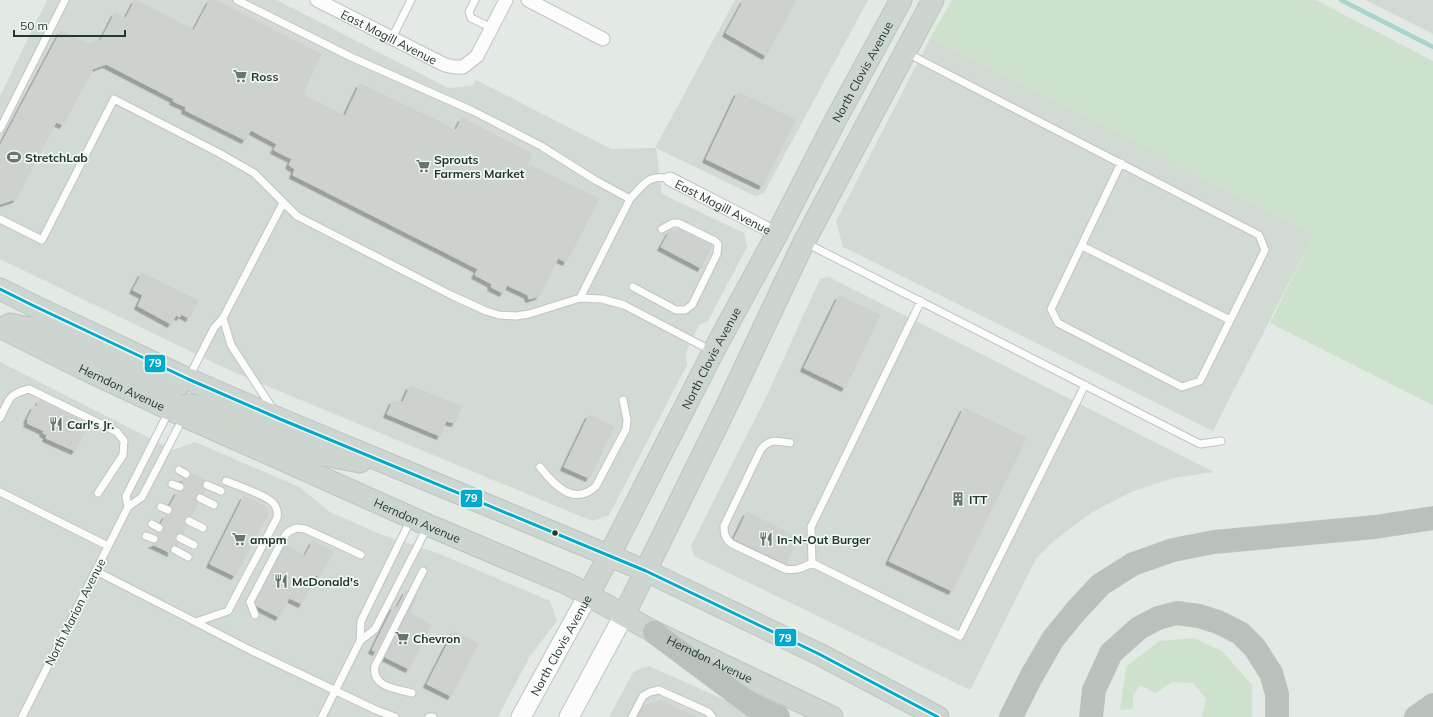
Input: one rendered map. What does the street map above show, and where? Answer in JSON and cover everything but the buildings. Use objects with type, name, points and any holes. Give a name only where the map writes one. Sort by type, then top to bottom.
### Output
[{"type":"highway","points":[[1011,717],[1031,677],[1053,639],[1100,585],[1133,564],[1173,550],[1214,542],[1375,527],[1433,518]]},
{"type":"highway","points":[[1091,717],[1094,690],[1111,653],[1139,628],[1158,618],[1177,613],[1200,616],[1212,620],[1240,633],[1255,648],[1271,673],[1277,694],[1277,717]]},
{"type":"highway","points":[[654,632],[752,705],[778,717]]},
{"type":"highway","points":[[1416,717],[1433,705]]},
{"type":"main road","name":"North Clovis Avenue","points":[[521,717],[609,556],[713,352],[777,234],[836,119],[901,0]]},
{"type":"main road","points":[[569,717],[646,571],[804,242],[933,0]]},
{"type":"main road","points":[[728,403],[747,332],[783,253],[785,244],[777,234]]},
{"type":"main road","points":[[0,289],[188,379],[280,419],[646,571],[819,654],[938,717]]},
{"type":"main road","points":[[0,321],[45,331],[147,381],[166,388],[175,387],[188,379]]},
{"type":"main road","name":"Herndon Avenue","points":[[0,327],[177,413],[420,521],[565,582],[654,632],[832,717]]},
{"type":"main road","points":[[177,413],[188,404],[206,407],[313,453],[404,470]]},
{"type":"street","name":"East Magill Avenue","points":[[317,0],[446,65],[454,67],[463,67],[477,56],[492,28]]},
{"type":"street","points":[[492,28],[506,0]]},
{"type":"street","points":[[528,0],[604,39]]},
{"type":"street","name":"East Magill Avenue","points":[[670,179],[777,234]]},
{"type":"lane","points":[[0,129],[66,0]]},
{"type":"lane","points":[[237,0],[351,57],[473,111],[541,146],[594,180],[630,199]]},
{"type":"lane","points":[[392,38],[411,0]]},
{"type":"lane","points":[[475,0],[469,12],[471,18],[492,28]]},
{"type":"lane","points":[[905,52],[1121,163],[1259,234],[1265,250],[1200,381],[1182,388],[1058,323],[1051,309],[1121,163]]},
{"type":"lane","points":[[0,219],[42,240],[114,99],[219,153],[254,173],[297,216],[451,295],[486,311],[516,316],[529,314],[580,298],[602,299],[624,305],[713,352]]},
{"type":"lane","points":[[580,298],[630,199],[644,183],[650,179],[657,177],[670,179]]},
{"type":"lane","points":[[188,379],[214,328],[223,318],[283,203]]},
{"type":"lane","points":[[633,287],[676,310],[685,310],[692,305],[717,254],[718,244],[715,241],[678,223],[673,223],[662,229]]},
{"type":"lane","points":[[804,242],[1200,444],[1221,441]]},
{"type":"lane","points":[[1082,246],[1230,320]]},
{"type":"lane","points":[[812,563],[811,527],[921,301]]},
{"type":"lane","points":[[223,318],[231,346],[280,419]]},
{"type":"lane","points":[[812,563],[960,636],[1085,385]]},
{"type":"lane","points":[[0,418],[11,397],[18,392],[29,389],[117,432],[124,441],[123,455],[98,493]]},
{"type":"lane","points":[[540,467],[550,480],[558,487],[575,494],[590,492],[596,486],[626,429],[627,420],[623,400]]},
{"type":"lane","name":"North Marion Avenue","points":[[128,507],[126,496],[177,413]]},
{"type":"lane","name":"North Marion Avenue","points":[[22,717],[128,507],[142,497],[177,413]]},
{"type":"lane","points":[[790,443],[774,441],[768,442],[761,449],[724,526],[724,532],[728,541],[732,544],[785,569],[792,571],[812,563]]},
{"type":"lane","points":[[179,470],[186,474]]},
{"type":"lane","points":[[196,622],[228,611],[277,518],[278,512],[276,507],[269,499],[226,481]]},
{"type":"lane","points":[[172,484],[180,488]]},
{"type":"lane","points":[[207,485],[221,491]]},
{"type":"lane","points":[[0,492],[108,546]]},
{"type":"lane","points":[[200,498],[214,505]]},
{"type":"lane","points":[[161,507],[168,510]]},
{"type":"lane","points":[[189,521],[203,528]]},
{"type":"lane","points":[[322,717],[360,641],[361,621],[420,521]]},
{"type":"lane","points":[[360,641],[375,629],[420,521]]},
{"type":"lane","points":[[152,524],[159,528]]},
{"type":"lane","points":[[256,614],[250,602],[279,545],[288,532],[301,528],[305,529],[361,555]]},
{"type":"lane","points":[[146,536],[154,539]]},
{"type":"lane","points":[[180,538],[194,545]]},
{"type":"lane","points":[[175,550],[188,557]]},
{"type":"lane","points":[[96,571],[252,651],[395,717]]},
{"type":"lane","points":[[412,693],[382,684],[375,677],[374,672],[375,666],[423,571]]},
{"type":"lane","points":[[632,717],[643,696],[650,692],[659,690],[708,712],[712,717]]},
{"type":"shaded area","points":[[47,0],[277,0],[448,88],[472,86],[476,80],[611,149],[655,148],[735,0],[868,0],[764,193],[755,196],[656,148],[662,194],[744,233],[747,247],[708,321],[699,325],[686,352],[687,365],[609,515],[592,521],[229,370],[0,259],[0,96]]},
{"type":"shaded area","points":[[1365,0],[1433,0],[1433,34]]},
{"type":"shaded area","points":[[931,37],[1314,234],[1213,431],[843,247],[836,221]]},
{"type":"shaded area","points":[[829,277],[1214,472],[1173,478],[1131,492],[1091,513],[1056,539],[1036,559],[970,690],[694,556],[691,546],[768,393],[820,279]]},
{"type":"shaded area","points":[[0,362],[173,450],[195,442],[299,487],[330,512],[380,534],[440,554],[550,601],[557,621],[530,656],[498,717],[0,717]]},
{"type":"shaded area","points":[[649,666],[761,717],[609,717],[634,671]]},
{"type":"green space","points":[[952,0],[1316,0],[1433,61],[1433,405],[1270,323],[1314,234],[931,37]]},
{"type":"green space","points":[[1194,638],[1222,651],[1252,685],[1252,717],[1202,717],[1206,699],[1193,683],[1173,682],[1155,693],[1140,685],[1133,696],[1133,709],[1120,710],[1126,667],[1159,641]]},
{"type":"waterway","points":[[1341,0],[1433,47]]},
{"type":"transit line","name":"79","points":[[0,289],[188,379],[280,419],[646,571],[819,654],[938,717]]},
{"type":"place","name":"Ross","points":[[240,76]]},
{"type":"place","name":"StretchLab","points":[[14,157]]},
{"type":"place","name":"Sprouts Farmers Market","points":[[423,166]]},
{"type":"place","name":"Carl's Jr.","points":[[56,424]]},
{"type":"place","name":"ITT","points":[[958,499]]},
{"type":"place","name":"ampm","points":[[239,539]]},
{"type":"place","name":"In-N-Out Burger","points":[[766,539]]},
{"type":"place","name":"McDonald's","points":[[281,581]]},
{"type":"place","name":"Chevron","points":[[402,638]]}]
